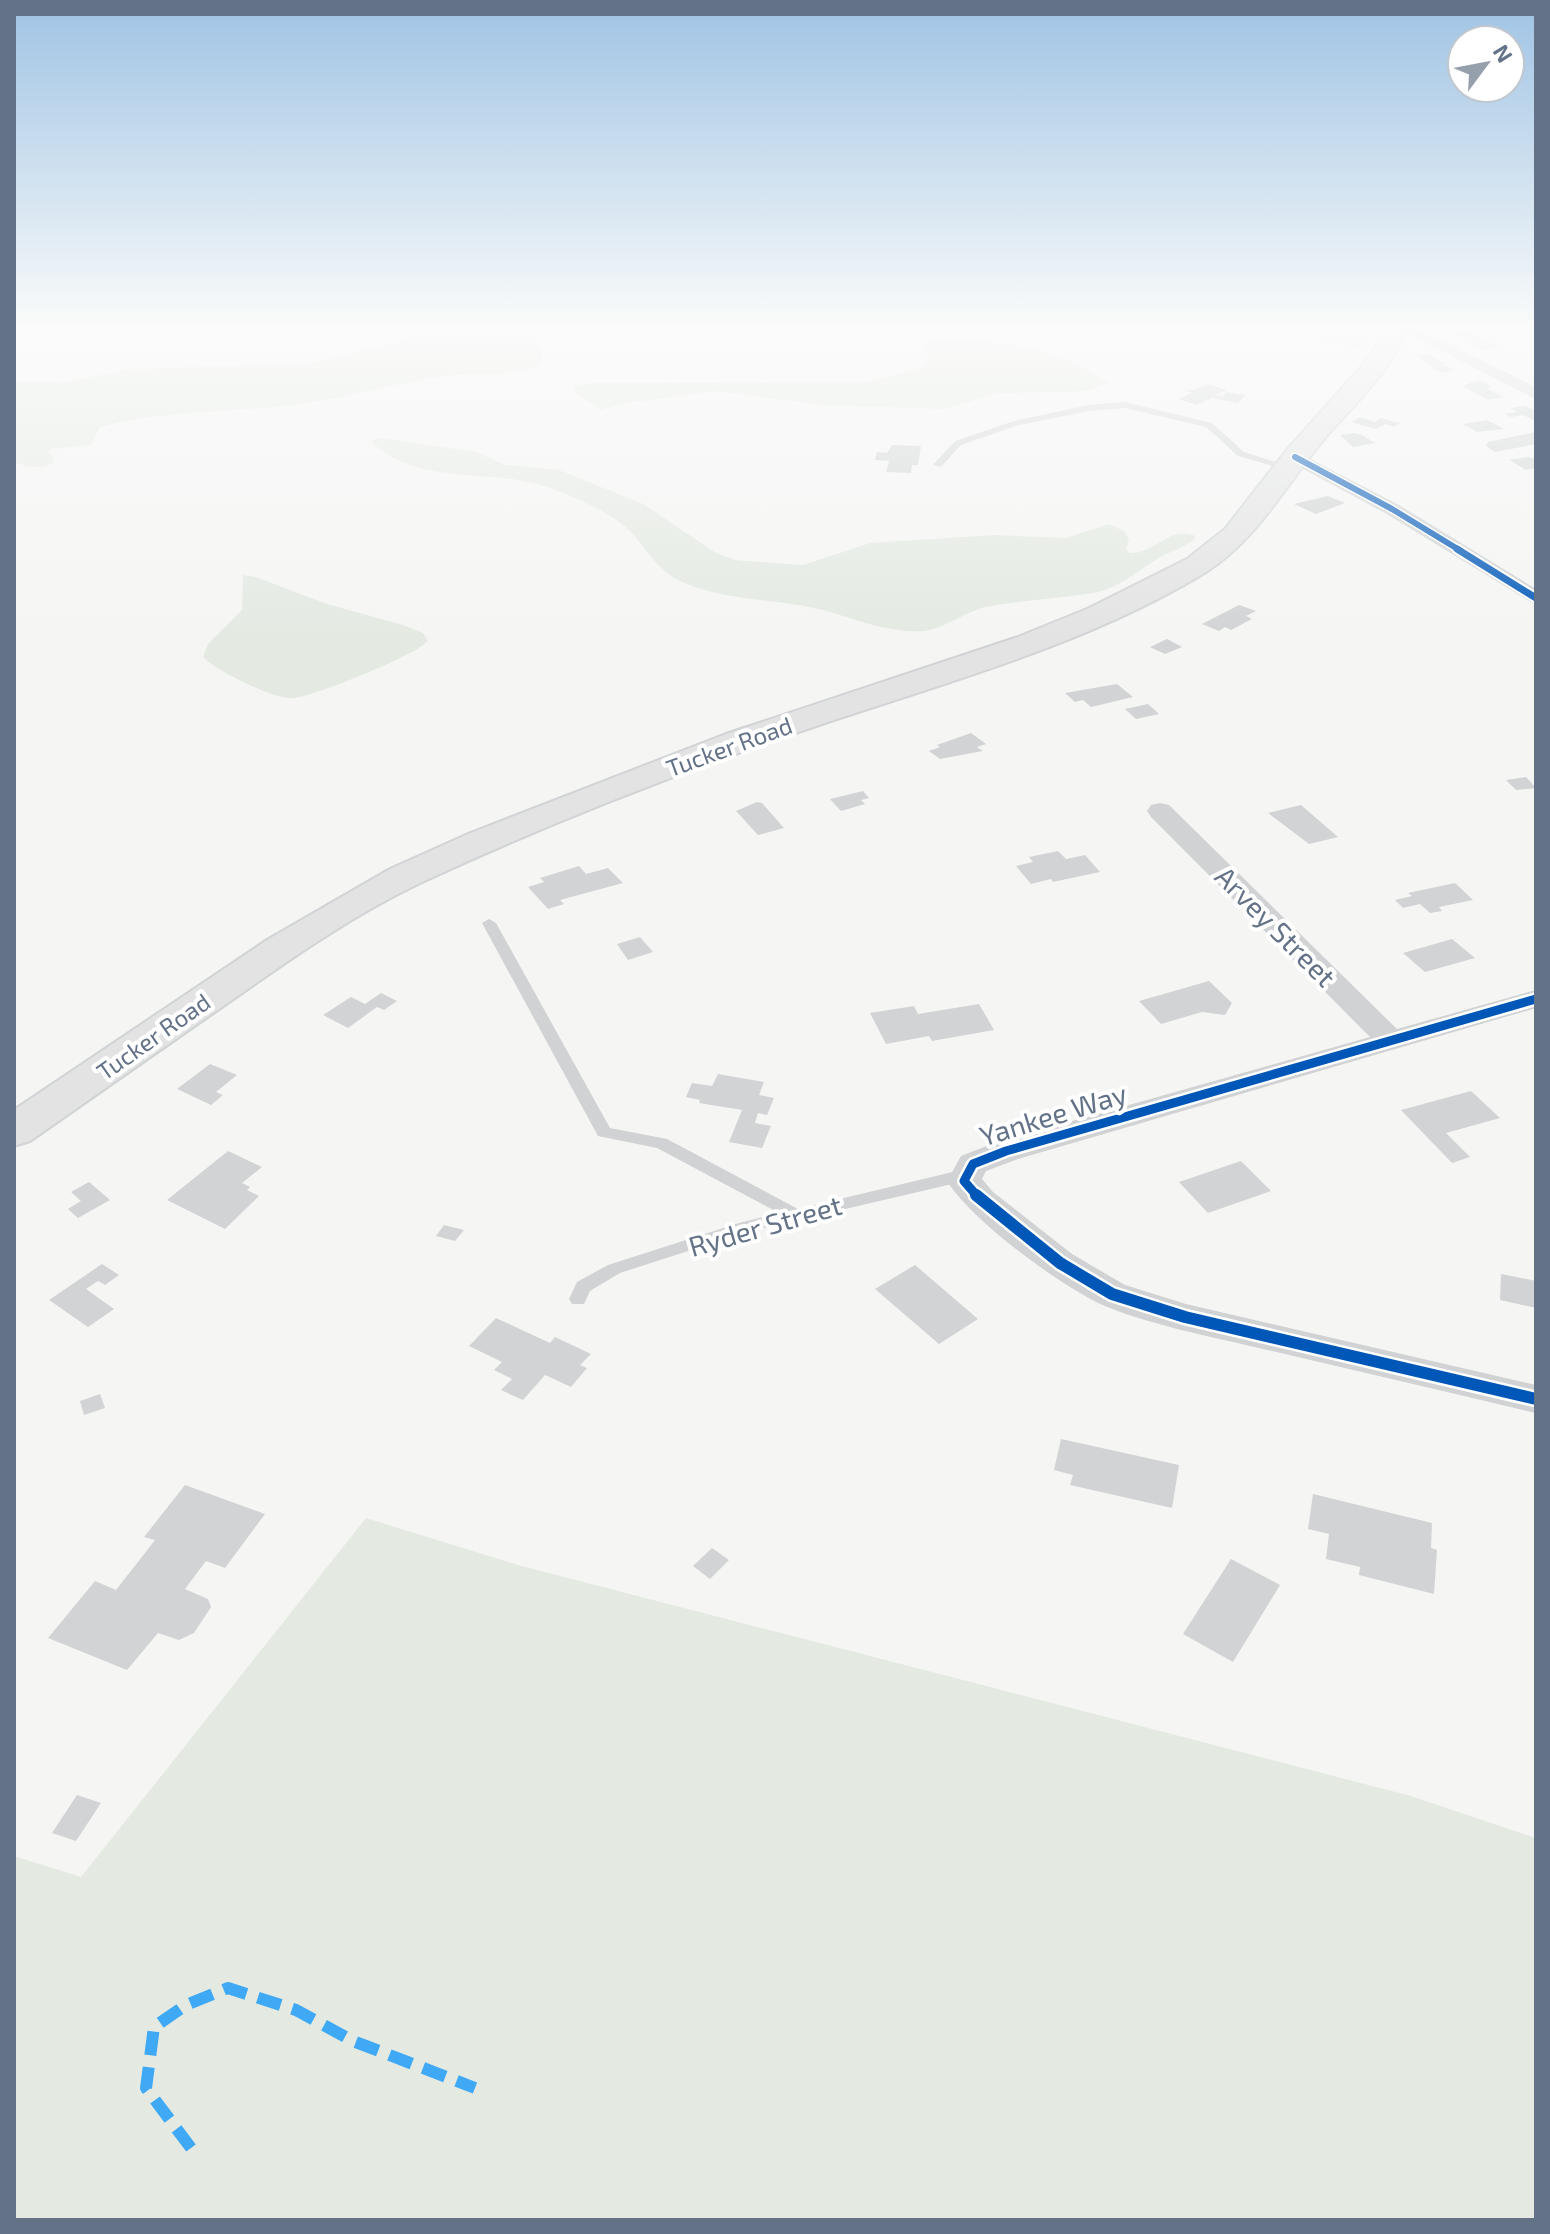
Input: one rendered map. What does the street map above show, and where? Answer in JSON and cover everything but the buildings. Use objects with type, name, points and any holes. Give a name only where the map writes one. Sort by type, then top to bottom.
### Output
[{"type":"main road","name":"Tucker Road","points":[[14,1131],[281,948],[403,877],[481,842],[738,741],[1029,644],[1182,574],[1210,557],[1235,535],[1319,430]]},
{"type":"street","points":[[1495,446],[1536,438]]},
{"type":"street","points":[[1291,462],[1392,509],[1536,598]]},
{"type":"street","name":"Arvey Street","points":[[1160,811],[1393,1042]]},
{"type":"street","name":"Yankee Way","points":[[1536,999],[1006,1151],[973,1164],[965,1175],[967,1187],[981,1200],[1060,1263],[1112,1294],[1185,1317],[1536,1399]]},
{"type":"lane","points":[[938,465],[958,443],[995,430]]},
{"type":"lane","points":[[1215,430],[1241,454],[1291,462]]},
{"type":"lane","points":[[489,923],[604,1132],[639,1136],[661,1143],[794,1214]]},
{"type":"lane","name":"Ryder Street","points":[[578,1299],[583,1287],[614,1269],[745,1227],[965,1175]]},
{"type":"shaded area","points":[[14,430],[98,430],[91,445],[51,449],[48,452],[53,457],[53,463],[48,465],[34,467],[14,462]]},
{"type":"shaded area","points":[[380,438],[476,452],[505,465],[559,470],[643,504],[716,553],[735,560],[803,565],[870,543],[994,535],[1066,538],[1109,524],[1124,531],[1129,540],[1126,549],[1130,553],[1147,549],[1178,534],[1195,536],[1189,543],[1102,591],[985,607],[930,630],[897,630],[805,606],[697,588],[666,572],[625,527],[579,500],[523,481],[453,474],[408,464],[371,441]]},
{"type":"shaded area","points":[[243,575],[327,604],[403,625],[423,633],[428,641],[385,665],[320,691],[292,698],[272,694],[231,676],[203,657],[208,644],[242,610]]},
{"type":"shaded area","points":[[366,1518],[518,1565],[1411,1796],[1536,1838],[1536,2220],[14,2220],[14,1856],[81,1877]]},
{"type":"marked path","points":[[191,2148],[146,2088],[154,2027],[186,2005],[228,1988],[296,2010],[353,2041],[475,2088]]},
{"type":"cycle path","points":[[1295,457],[1392,509],[1536,598]]},
{"type":"cycle path","points":[[1536,999],[1006,1151],[973,1164],[964,1181],[981,1200],[1060,1263],[1112,1294],[1185,1317],[1536,1399]]}]
